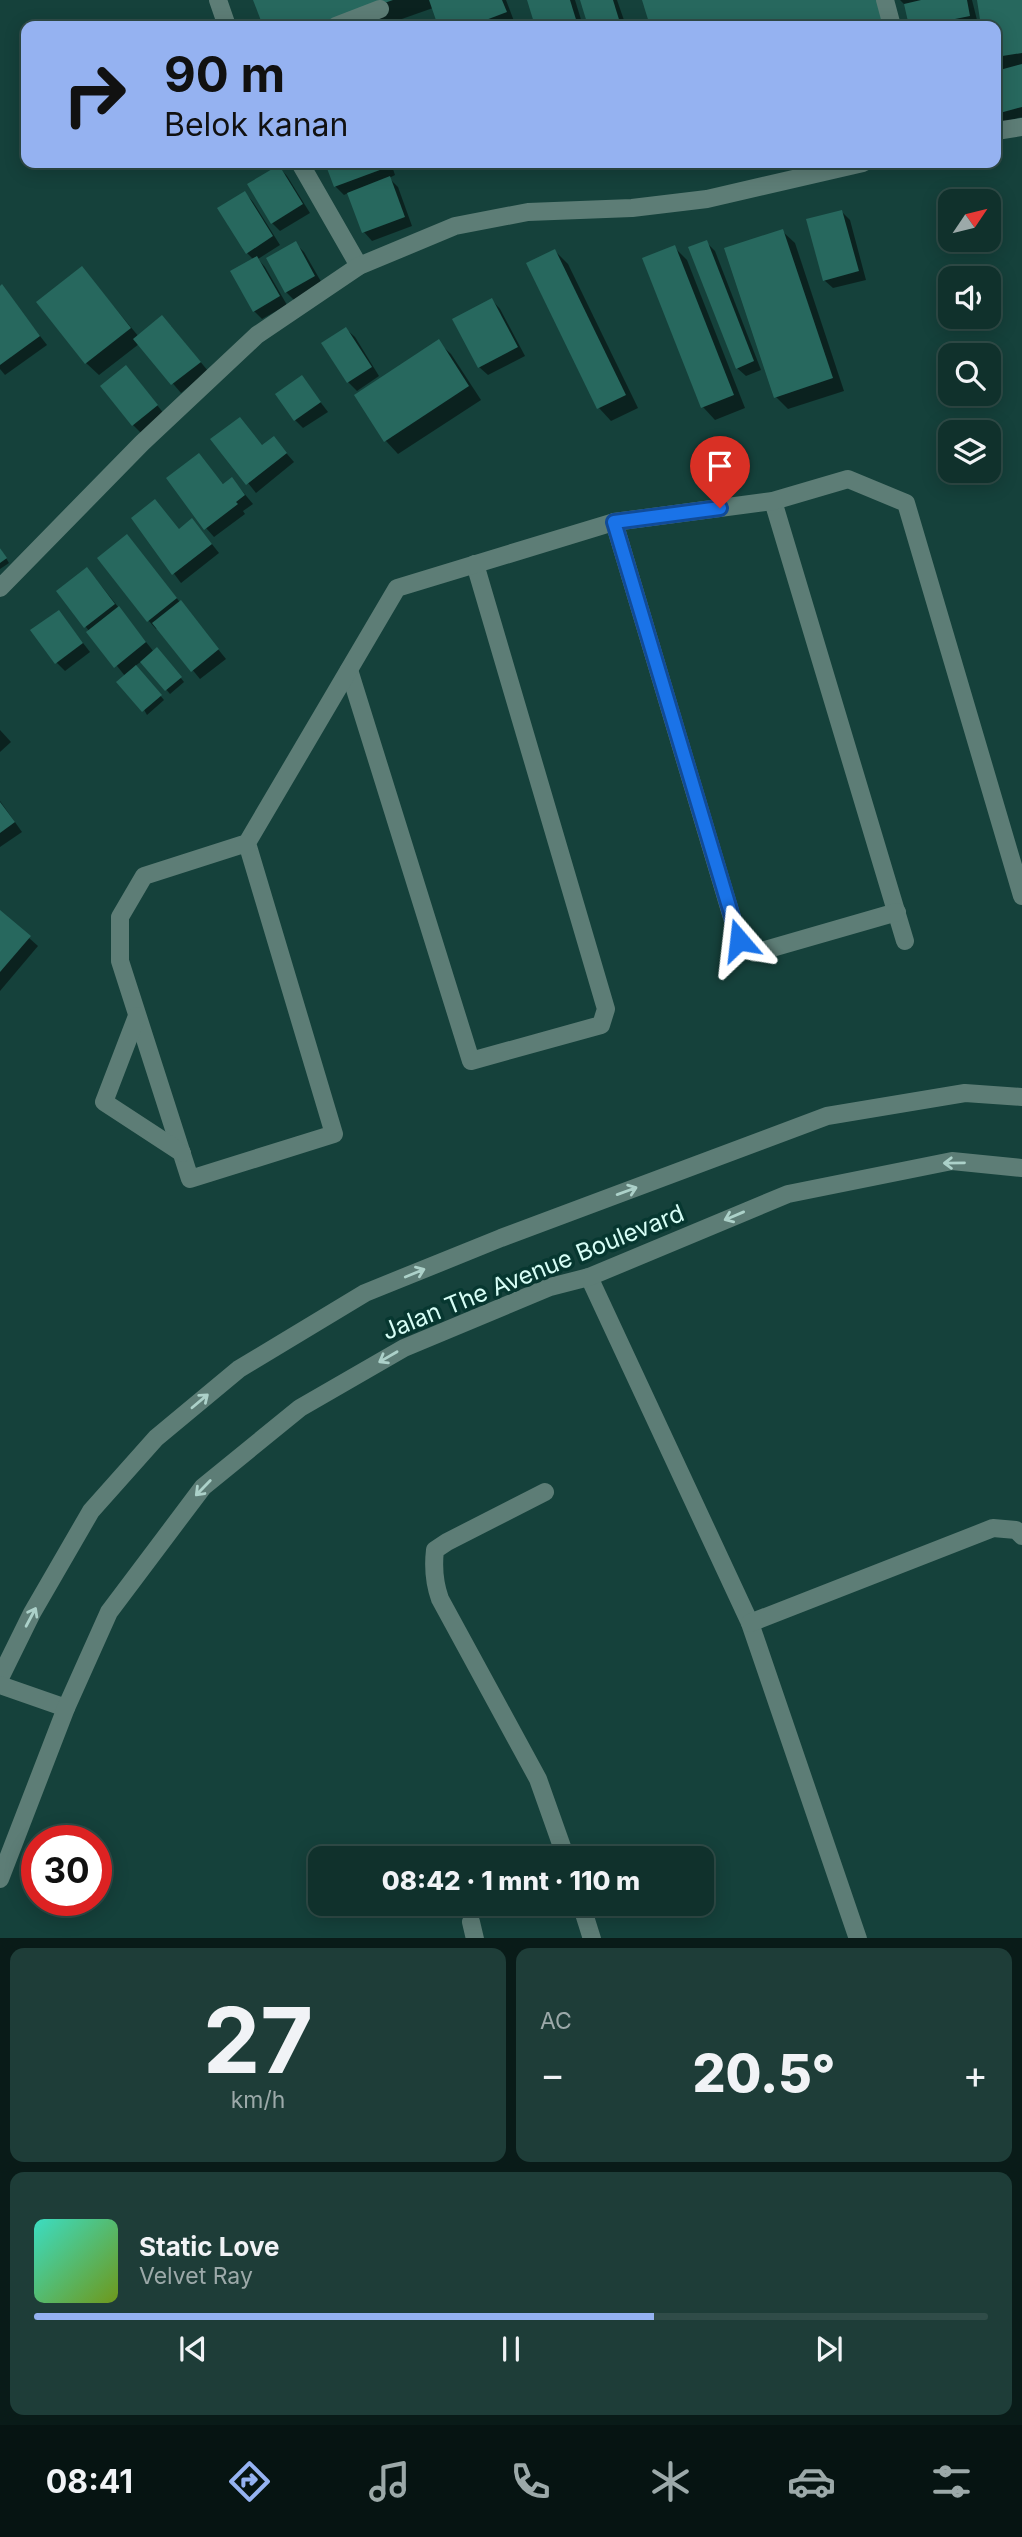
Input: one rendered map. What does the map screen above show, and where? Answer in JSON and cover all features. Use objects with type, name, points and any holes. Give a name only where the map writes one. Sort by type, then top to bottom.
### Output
[{"type":"street","points":[[218,0],[225,21]]},
{"type":"street","points":[[885,0],[891,21]]},
{"type":"street","points":[[349,21],[380,9]]},
{"type":"street","points":[[1001,130],[1022,127]]},
{"type":"street","points":[[303,168],[359,266]]},
{"type":"street","points":[[0,587],[142,443],[257,335],[359,266],[455,226],[528,212],[632,208],[707,199],[841,168]]},
{"type":"street","points":[[247,843],[334,1134],[190,1179],[120,961],[120,918],[144,876],[247,843],[397,588],[614,522],[773,501],[848,479],[906,503],[1022,896]]},
{"type":"street","points":[[773,501],[905,941]]},
{"type":"street","points":[[614,522],[739,940],[755,953],[897,912]]},
{"type":"street","points":[[349,670],[471,1061],[601,1025],[606,1009],[475,564]]},
{"type":"street","points":[[137,1016],[104,1102],[182,1153]]},
{"type":"street","name":"Jalan The Avenue Boulevard","points":[[0,1678],[32,1613],[91,1511],[156,1437],[239,1369],[365,1293],[501,1238],[827,1116],[965,1093],[1022,1097]]},
{"type":"street","name":"Jalan The Avenue Boulevard","points":[[0,1880],[66,1708],[108,1612],[203,1487],[300,1408],[404,1348],[550,1287],[589,1277],[788,1194],[952,1161],[1022,1168]]},
{"type":"street","points":[[589,1277],[750,1623],[858,1938]]},
{"type":"street","points":[[545,1492],[447,1542],[435,1550],[434,1563],[435,1584],[440,1598],[538,1779],[562,1846]]},
{"type":"street","points":[[750,1623],[993,1528],[1016,1530],[1022,1536]]},
{"type":"street","points":[[0,1685],[66,1708]]},
{"type":"street","points":[[585,1916],[592,1938]]},
{"type":"building","points":[[253,0],[393,0],[333,21],[261,21]]},
{"type":"building","points":[[429,0],[502,0],[507,12],[483,21],[436,21]]},
{"type":"building","points":[[527,0],[570,0],[576,21],[533,21]]},
{"type":"building","points":[[580,0],[613,0],[619,21],[586,21]]},
{"type":"building","points":[[642,0],[879,0],[885,21],[648,21]]},
{"type":"building","points":[[921,0],[967,0],[970,16],[945,21],[908,21],[904,4]]},
{"type":"building","points":[[977,0],[1022,0],[1022,53],[1001,56],[1001,21],[980,21]]},
{"type":"building","points":[[1022,64],[1022,107],[1001,113],[1001,70]]},
{"type":"building","points":[[274,168],[281,168],[303,204],[271,224],[247,184]]},
{"type":"building","points":[[327,168],[385,168],[334,187]]},
{"type":"building","points":[[390,176],[405,217],[362,233],[347,193]]},
{"type":"building","points":[[245,191],[273,236],[246,254],[217,208]]},
{"type":"building","points":[[842,210],[859,271],[823,281],[806,219]]},
{"type":"building","points":[[783,229],[833,378],[774,398],[724,248]]},
{"type":"building","points":[[707,240],[754,361],[736,369],[688,247]]},
{"type":"building","points":[[296,241],[315,276],[285,293],[266,258]]},
{"type":"building","points":[[675,245],[734,395],[701,408],[642,258]]},
{"type":"building","points":[[555,249],[626,395],[597,409],[526,263]]},
{"type":"building","points":[[257,256],[280,296],[253,312],[230,271]]},
{"type":"building","points":[[82,266],[131,328],[85,364],[36,302]]},
{"type":"building","points":[[2,284],[40,336],[0,365],[0,286]]},
{"type":"building","points":[[492,298],[518,347],[478,368],[452,319]]},
{"type":"building","points":[[162,315],[201,362],[171,385],[133,339]]},
{"type":"building","points":[[346,327],[372,367],[347,383],[321,343]]},
{"type":"building","points":[[439,339],[469,386],[384,442],[354,395]]},
{"type":"building","points":[[126,365],[158,405],[132,426],[100,386]]},
{"type":"building","points":[[302,375],[321,402],[294,421],[275,394]]},
{"type":"building","points":[[240,417],[262,445],[274,436],[287,453],[246,485],[210,439]]},
{"type":"building","points":[[199,453],[223,484],[232,477],[245,495],[236,502],[238,504],[204,530],[166,478]]},
{"type":"building","points":[[155,499],[179,529],[192,518],[212,544],[172,575],[131,518]]},
{"type":"building","points":[[127,534],[177,598],[147,622],[97,558]]},
{"type":"building","points":[[0,548],[7,558],[0,563]]},
{"type":"building","points":[[87,567],[115,604],[84,628],[56,591]]},
{"type":"building","points":[[181,600],[219,649],[191,672],[152,623]]},
{"type":"building","points":[[119,606],[146,642],[114,668],[86,632]]},
{"type":"building","points":[[59,610],[83,643],[55,664],[30,630]]},
{"type":"building","points":[[157,647],[182,677],[165,691],[140,662]]},
{"type":"building","points":[[136,665],[162,695],[142,712],[116,682]]},
{"type":"building","points":[[0,802],[15,822],[0,833]]},
{"type":"building","points":[[0,910],[31,936],[0,972]]},
{"type":"route","points":[[720,508],[614,522],[739,940]]}]
